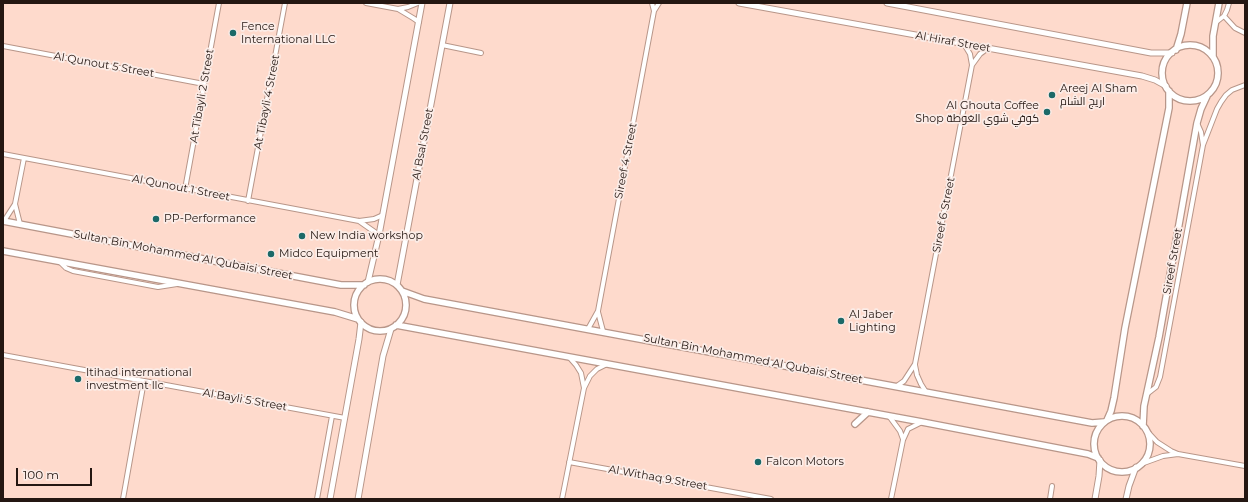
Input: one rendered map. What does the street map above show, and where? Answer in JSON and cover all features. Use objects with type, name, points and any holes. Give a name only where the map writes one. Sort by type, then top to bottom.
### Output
[{"type":"main road","points":[[1106,421],[1120,416],[1126,416],[1139,422],[1144,428],[1148,436],[1148,451],[1145,458],[1138,466],[1130,470],[1116,471],[1104,465],[1099,459],[1094,443],[1095,435],[1106,421],[1111,411],[1114,398],[1125,328],[1169,108],[1167,89],[1163,77],[1163,68],[1166,60],[1174,51],[1181,34],[1187,3]]},
{"type":"main road","points":[[1213,57],[1213,36],[1219,3]]},
{"type":"main road","points":[[1167,89],[1176,97],[1183,100],[1198,100],[1207,96],[1212,91],[1218,74],[1217,65],[1213,57],[1200,47],[1183,46],[1174,51]]},
{"type":"main road","name":"Sireef Street","points":[[1144,428],[1144,410],[1175,250],[1197,122],[1200,109],[1207,96]]},
{"type":"main road","name":"Sultan Bin Mohammed Al Qubaisi Street","points":[[4,221],[340,285],[366,284]]},
{"type":"main road","points":[[3,251],[335,312],[360,321],[370,329],[376,331],[384,331],[393,327],[402,318],[406,310],[406,300],[402,291],[397,285],[382,279],[374,280],[366,284],[356,296],[354,302],[354,309],[360,321]]},
{"type":"main road","name":"Sultan Bin Mohammed Al Qubaisi Street","points":[[402,291],[424,299],[1092,423],[1106,421]]},
{"type":"main road","points":[[393,327],[568,356],[922,422],[1088,454],[1099,459]]},
{"type":"main road","points":[[855,424],[868,412]]},
{"type":"street","name":"At Tibayli 2 Street","points":[[185,189],[219,3]]},
{"type":"street","name":"At Tibayli 4 Street","points":[[248,201],[285,3]]},
{"type":"street","points":[[366,3],[398,9],[419,22]]},
{"type":"street","points":[[398,9],[418,3]]},
{"type":"street","points":[[366,284],[379,235],[422,3]]},
{"type":"street","name":"Al Bsal Street","points":[[397,285],[450,3]]},
{"type":"street","name":"Sireef 4 Street","points":[[652,3],[654,11]]},
{"type":"street","name":"Sireef 4 Street","points":[[588,329],[598,311],[654,11],[659,3]]},
{"type":"street","name":"Al Hiraf Street","points":[[739,3],[1142,76],[1155,80],[1167,89]]},
{"type":"street","points":[[887,3],[1151,52],[1174,51]]},
{"type":"street","points":[[1215,23],[1224,16],[1229,3]]},
{"type":"street","points":[[1224,16],[1235,28],[1245,33]]},
{"type":"street","points":[[964,44],[970,54],[972,65]]},
{"type":"street","points":[[442,45],[481,53]]},
{"type":"street","name":"Al Qunout 5 Street","points":[[3,46],[204,84]]},
{"type":"street","points":[[972,65],[980,54],[988,48]]},
{"type":"street","name":"Sireef 6 Street","points":[[926,392],[917,375],[915,364],[972,65]]},
{"type":"street","points":[[1147,394],[1156,387],[1160,377],[1203,145],[1221,102],[1232,90],[1245,85]]},
{"type":"street","points":[[1197,122],[1201,132],[1203,145]]},
{"type":"street","name":"Al Qunout 1 Street","points":[[3,154],[359,221],[374,219],[383,214]]},
{"type":"street","points":[[4,221],[15,204],[24,158]]},
{"type":"street","points":[[15,204],[20,224]]},
{"type":"street","name":"Al Qunout 1 Street","points":[[359,221],[379,235]]},
{"type":"street","name":"Sireef 4 Street","points":[[598,311],[603,332]]},
{"type":"street","points":[[330,499],[359,339],[360,321]]},
{"type":"street","points":[[358,499],[383,356],[393,327]]},
{"type":"street","name":"Al Bayli 5 Street","points":[[3,355],[345,418]]},
{"type":"street","points":[[568,356],[581,373],[584,388]]},
{"type":"street","points":[[562,499],[584,388],[590,376],[597,369],[608,364]]},
{"type":"street","name":"Sireef 6 Street","points":[[897,386],[904,381],[915,364]]},
{"type":"street","points":[[123,499],[144,381]]},
{"type":"street","points":[[317,499],[332,416]]},
{"type":"street","points":[[889,416],[900,431],[903,440]]},
{"type":"street","points":[[891,499],[903,440],[908,429],[922,422]]},
{"type":"street","points":[[1144,428],[1157,442],[1178,454]]},
{"type":"street","points":[[1127,498],[1138,466],[1163,456],[1178,454],[1245,466]]},
{"type":"street","points":[[1095,499],[1100,476],[1099,459]]},
{"type":"street","name":"Al Withaq 9 Street","points":[[569,462],[771,499]]},
{"type":"street","points":[[1050,499],[1052,486]]},
{"type":"place","name":"Fence International LLC","points":[[233,33]]},
{"type":"place","name":"Areej Al Sham اريج الشام","points":[[1052,95]]},
{"type":"place","name":"Al Ghouta Coffee Shop كوفي شوي الغوطة","points":[[1047,112]]},
{"type":"place","name":"PP-Performance","points":[[156,219]]},
{"type":"place","name":"New India workshop","points":[[302,236]]},
{"type":"place","name":"Midco Equipment","points":[[271,254]]},
{"type":"place","name":"Al Jaber Lighting","points":[[841,321]]},
{"type":"place","name":"Itihad international investment llc","points":[[78,379]]},
{"type":"place","name":"Falcon Motors","points":[[758,462]]}]
